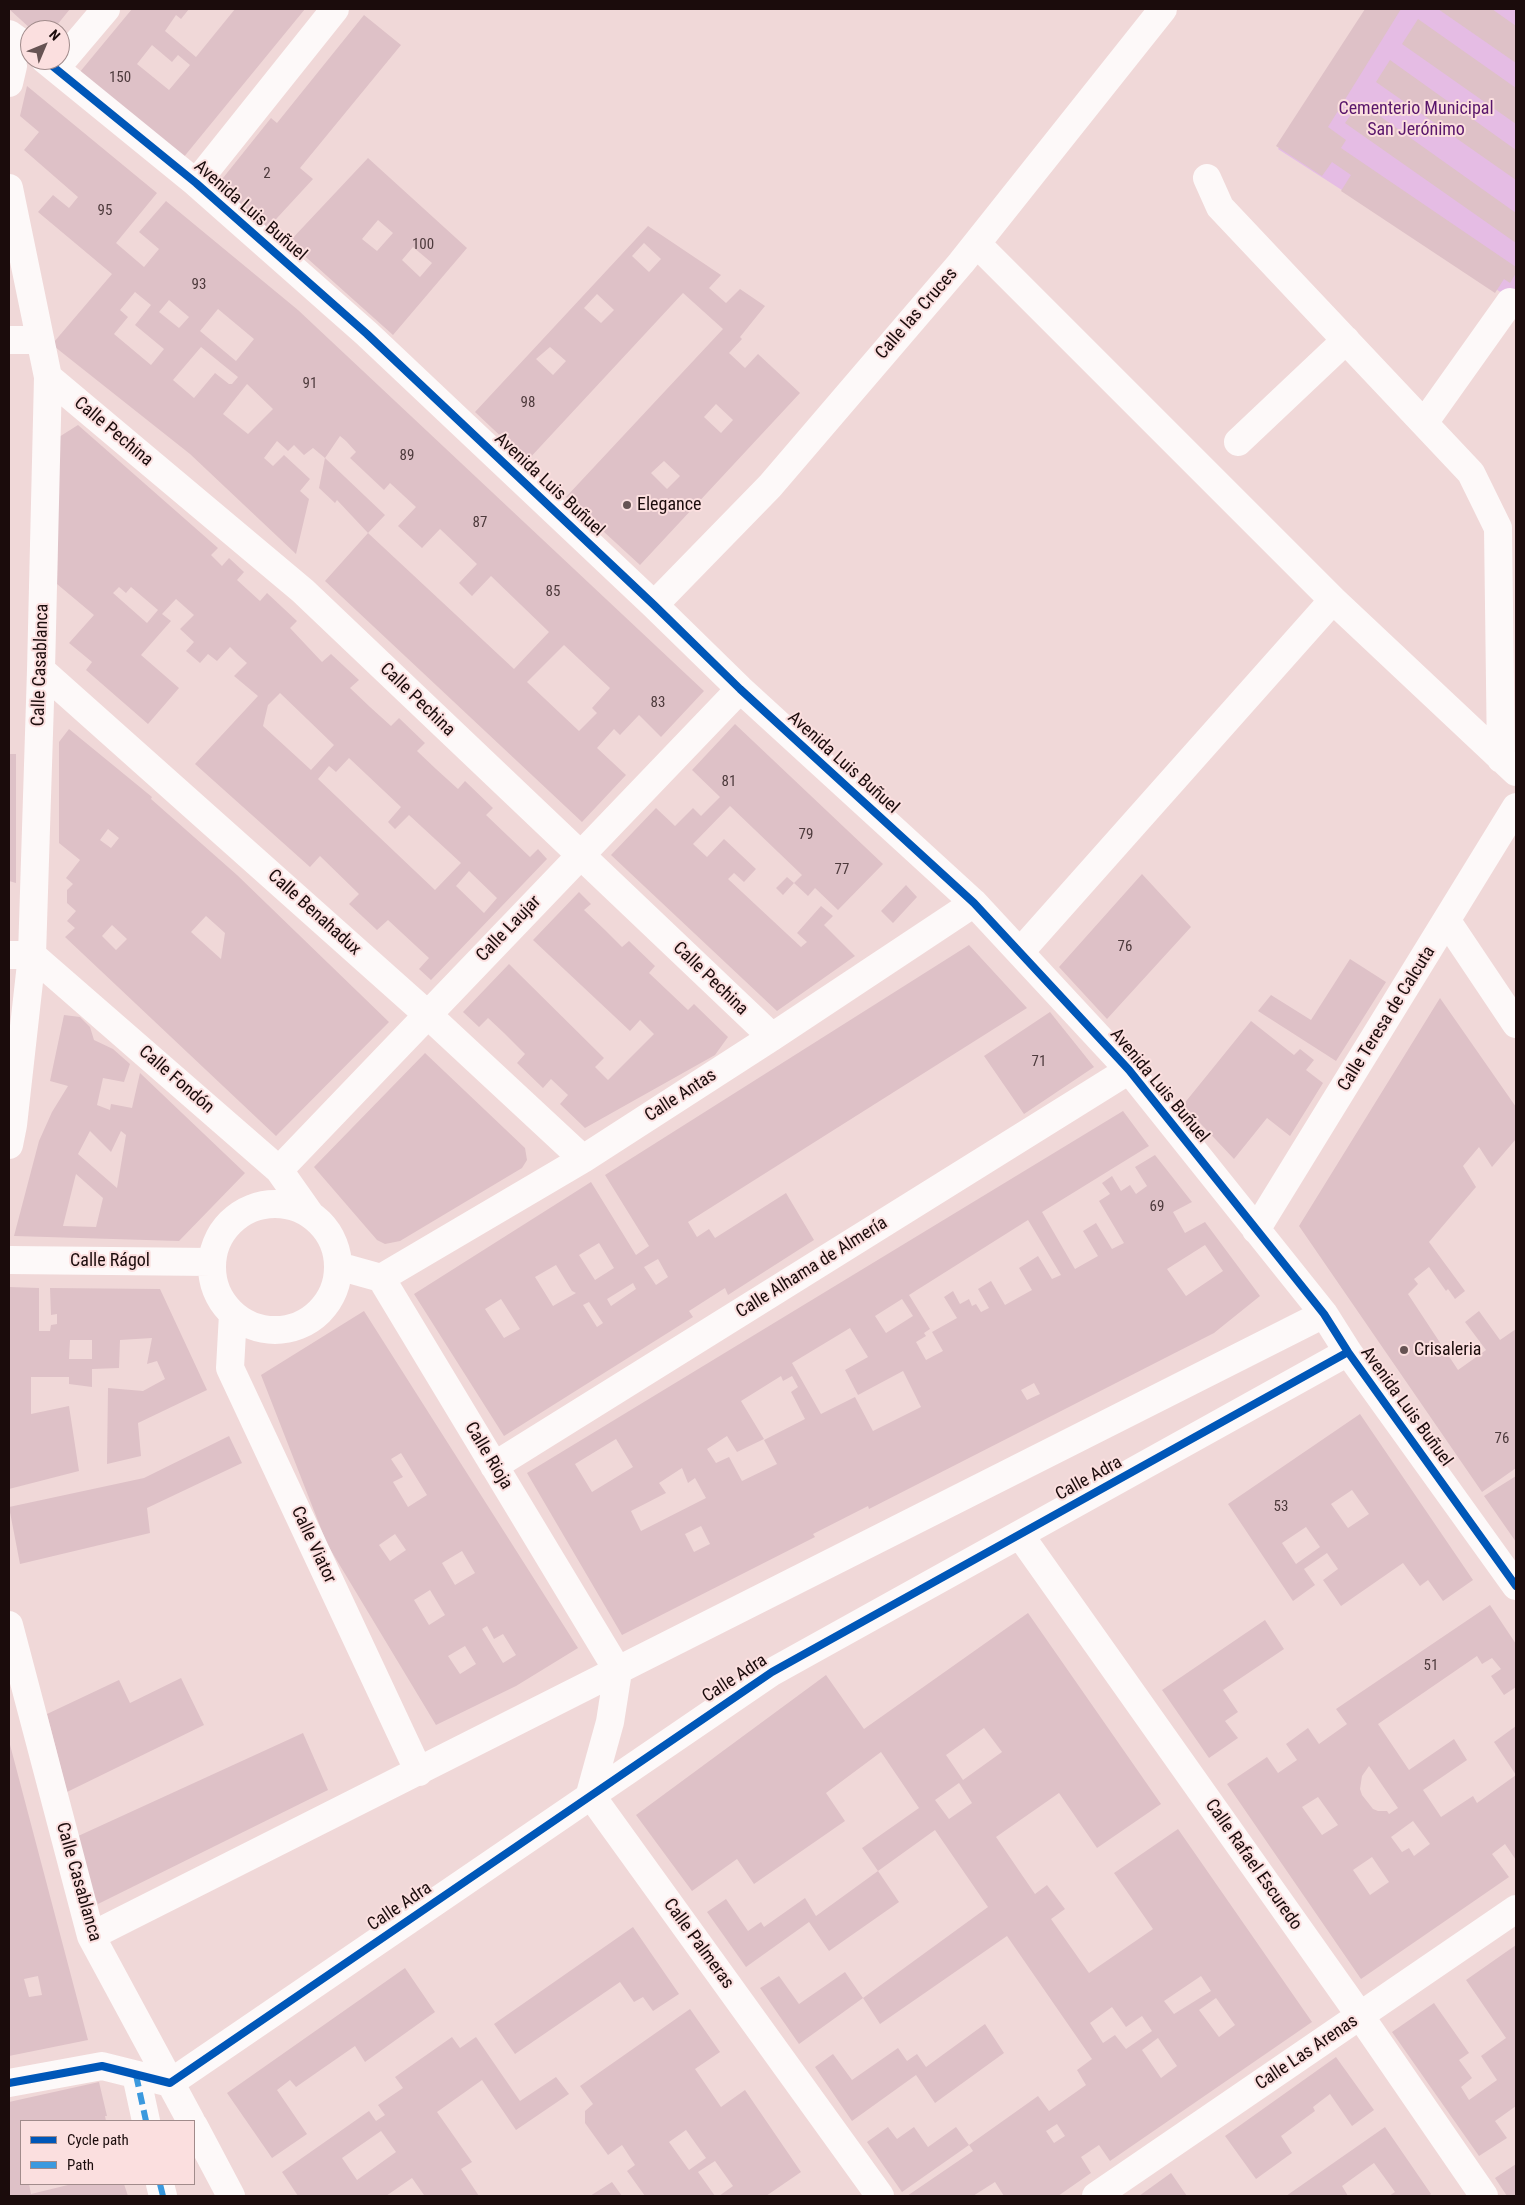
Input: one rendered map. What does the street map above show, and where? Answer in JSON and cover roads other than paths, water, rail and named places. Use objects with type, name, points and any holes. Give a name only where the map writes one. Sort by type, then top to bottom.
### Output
[{"type":"street","points":[[70,44],[106,9]]},
{"type":"street","points":[[196,183],[335,9]]},
{"type":"street","name":"Calle las Cruces","points":[[654,605],[770,486],[977,244],[1163,9]]},
{"type":"street","points":[[9,34],[20,42]]},
{"type":"street","points":[[9,60],[13,66],[9,83]]},
{"type":"street","name":"Avenida Luis Buñuel","points":[[57,70],[196,183],[367,334],[654,605],[740,689],[974,903],[1129,1070],[1324,1314],[1348,1352],[1516,1586]]},
{"type":"street","points":[[1207,178],[1220,207],[1471,473],[1498,528],[1509,765]]},
{"type":"street","name":"Calle Casablanca","points":[[9,188],[48,377],[42,670],[20,955],[10,1132]]},
{"type":"street","points":[[977,244],[1332,600],[1509,765]]},
{"type":"street","points":[[1424,423],[1510,302]]},
{"type":"street","points":[[9,340],[40,340]]},
{"type":"street","points":[[1238,442],[1346,340]]},
{"type":"street","name":"Calle Pechina","points":[[48,377],[303,591],[772,1038]]},
{"type":"street","points":[[1020,952],[1332,600]]},
{"type":"street","name":"Calle Benahadux","points":[[42,670],[428,1015],[583,1159]]},
{"type":"street","name":"Calle Laujar","points":[[279,1170],[740,689]]},
{"type":"street","name":"Calle Teresa de Calcuta","points":[[1256,1230],[1516,807]]},
{"type":"street","name":"Calle Antas","points":[[381,1278],[583,1159],[772,1038],[974,903]]},
{"type":"street","points":[[1447,921],[1516,1024]]},
{"type":"street","name":"Calle Fondón","points":[[20,955],[279,1170],[310,1214]]},
{"type":"street","name":"Calle Alhama de Almería","points":[[494,1466],[1129,1070]]},
{"type":"street","points":[[266,1204],[278,1204],[300,1209],[310,1214],[326,1229],[335,1245],[338,1266],[333,1292],[323,1308],[306,1322],[285,1329],[263,1329],[252,1326],[234,1314],[226,1305],[216,1286],[212,1262],[218,1240],[228,1225],[246,1211],[266,1204]]},
{"type":"street","name":"Calle Rágol","points":[[9,1260],[212,1262]]},
{"type":"street","points":[[338,1266],[381,1278]]},
{"type":"street","name":"Calle Rioja","points":[[381,1278],[618,1672]]},
{"type":"street","name":"Calle Viator","points":[[234,1314],[230,1368],[419,1772]]},
{"type":"street","points":[[91,1936],[618,1672],[1324,1314]]},
{"type":"street","name":"Calle Adra","points":[[170,2083],[590,1794],[772,1672],[1348,1352]]},
{"type":"street","name":"Calle Rafael Escuredo","points":[[1020,1535],[1361,2017],[1484,2196]]},
{"type":"street","name":"Calle Casablanca","points":[[9,1625],[91,1936],[191,2120]]},
{"type":"street","points":[[590,1794],[610,1722],[618,1672]]},
{"type":"street","name":"Calle Palmeras","points":[[590,1794],[880,2196]]},
{"type":"street","name":"Calle Las Arenas","points":[[1096,2196],[1361,2017],[1516,1909]]},
{"type":"street","points":[[9,2084],[102,2066],[170,2083]]},
{"type":"street","points":[[136,2075],[146,2120]]},
{"type":"street","name":"Calle Casablanca","points":[[195,2127],[244,2196]]},
{"type":"street","name":"Calle Casablanca","points":[[195,2128],[231,2196]]},
{"type":"place","name":"Elegance","points":[[627,505]]},
{"type":"place","name":"Crisaleria","points":[[1404,1350]]},
{"type":"park label","name":"Cementerio Municipal San Jerónimo","points":[[1416,119]]}]
